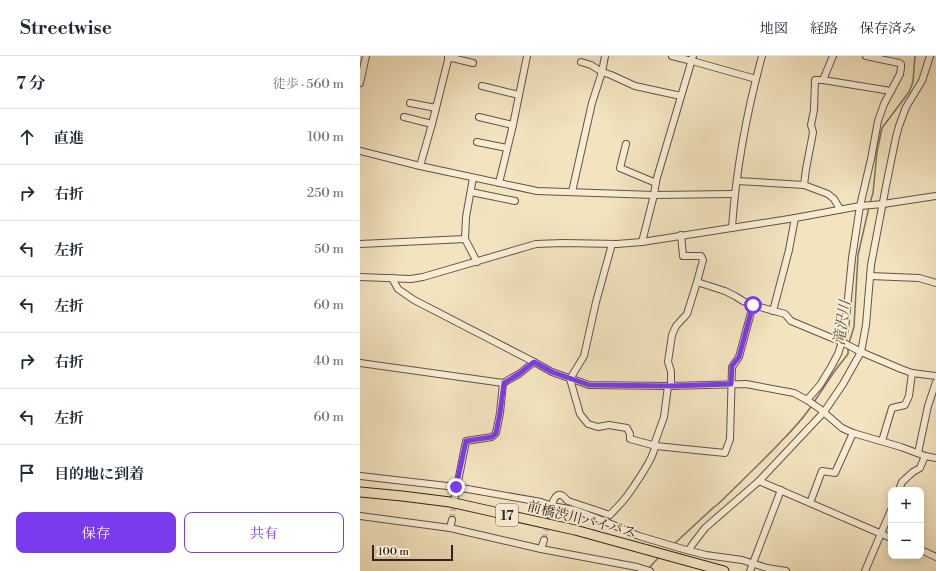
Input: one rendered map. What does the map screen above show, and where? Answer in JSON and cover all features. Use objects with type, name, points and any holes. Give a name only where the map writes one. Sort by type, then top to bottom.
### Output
[{"type":"highway","name":"前橋渋川バイパス","points":[[360,492],[450,502],[575,530],[724,571]]},
{"type":"street","points":[[360,83],[366,56]]},
{"type":"street","points":[[420,166],[449,56],[473,63]]},
{"type":"street","points":[[499,183],[527,56]]},
{"type":"street","points":[[572,192],[592,103],[602,72],[605,56]]},
{"type":"street","points":[[672,56],[693,58],[756,79]]},
{"type":"street","points":[[732,227],[734,194],[745,131],[762,56]]},
{"type":"street","points":[[823,80],[833,56]]},
{"type":"street","points":[[809,401],[831,367],[843,343],[852,258],[860,206],[878,121],[884,104],[900,74],[901,68],[901,64],[899,63],[866,56]]},
{"type":"street","points":[[686,550],[692,545],[705,528],[759,481],[822,410],[843,384],[861,352],[871,265],[899,126],[906,107],[922,81],[930,56]]},
{"type":"street","points":[[642,242],[656,183],[693,58]]},
{"type":"street","points":[[581,62],[591,65],[602,72],[635,86],[681,96]]},
{"type":"street","points":[[804,185],[813,132],[811,125],[814,110],[815,80],[891,91]]},
{"type":"street","points":[[482,86],[519,95]]},
{"type":"street","points":[[410,103],[436,108]]},
{"type":"street","points":[[404,117],[432,124]]},
{"type":"street","points":[[479,117],[513,125]]},
{"type":"street","points":[[476,142],[507,148]]},
{"type":"street","points":[[626,144],[620,168],[656,183]]},
{"type":"street","points":[[360,151],[420,166],[538,191],[654,195],[734,194]]},
{"type":"street","points":[[474,178],[466,217],[465,238],[477,262]]},
{"type":"street","points":[[737,181],[804,185],[828,194],[834,199],[840,209]]},
{"type":"street","points":[[471,192],[515,201]]},
{"type":"street","points":[[360,278],[411,279],[423,277],[536,244],[612,244],[642,242],[795,218],[840,209],[936,196]]},
{"type":"street","points":[[773,311],[789,250],[795,218]]},
{"type":"street","points":[[550,515],[553,499],[556,496],[561,495],[568,501],[610,515],[626,497],[651,459],[656,446],[655,442],[664,417],[671,371],[668,362],[672,335],[676,326],[687,314],[698,282],[703,260],[701,256],[683,256],[681,235]]},
{"type":"street","points":[[360,244],[465,238]]},
{"type":"street","points":[[612,244],[596,302],[584,356],[570,379],[580,414],[588,424],[598,427],[609,425],[627,428],[630,434],[630,439],[656,446],[726,453],[730,439],[732,366],[739,357],[753,305]]},
{"type":"street","points":[[870,276],[919,278],[936,283]]},
{"type":"street","points":[[392,278],[398,289],[414,300],[552,372],[570,379],[589,385],[669,386],[746,384],[794,393],[822,410],[842,428],[853,433],[918,452],[924,456],[936,458]]},
{"type":"street","points":[[698,282],[725,291],[753,305],[785,314],[791,321],[901,369],[912,373],[936,376]]},
{"type":"street","points":[[360,363],[504,383],[519,374],[534,362]]},
{"type":"street","points":[[882,441],[892,408],[905,405],[909,396],[912,373]]},
{"type":"street","points":[[918,452],[928,406],[936,382]]},
{"type":"street","points":[[455,497],[466,441],[492,437],[496,433],[504,383]]},
{"type":"street","points":[[810,502],[822,471],[835,473],[853,433]]},
{"type":"street","points":[[900,487],[902,482],[920,468],[924,456]]},
{"type":"street","points":[[360,476],[456,487],[541,502],[552,506],[575,510],[604,520],[639,536],[686,550],[706,555],[732,558],[768,568],[786,571]]},
{"type":"street","points":[[759,481],[888,537]]},
{"type":"street","points":[[750,571],[781,490]]},
{"type":"street","points":[[360,516],[450,528],[541,549],[637,567],[650,571]]},
{"type":"street","points":[[865,571],[888,517]]},
{"type":"street","points":[[450,528],[452,520]]},
{"type":"street","points":[[541,549],[544,540]]},
{"type":"street","points":[[924,551],[936,557]]},
{"type":"waterway","name":"滝沢川","points":[[870,203],[873,193],[877,152],[882,128],[909,92],[913,82],[915,56]]},
{"type":"waterway","name":"滝沢川","points":[[849,343],[854,327],[858,255],[869,207]]},
{"type":"waterway","name":"滝沢川","points":[[814,402],[848,354],[848,347]]},
{"type":"waterway","name":"滝沢川","points":[[674,544],[717,505],[775,448],[799,422],[812,405]]},
{"type":"waterway","name":"滝沢川","points":[[648,569],[659,557]]},
{"type":"tunnel","points":[[452,520],[454,501]]},
{"type":"tunnel","points":[[544,540],[550,515]]},
{"type":"route","points":[[456,487],[466,441],[492,437],[496,433],[504,383],[519,374],[534,362],[552,372],[589,385],[671,386],[731,384],[732,366],[739,357],[753,305]]}]
